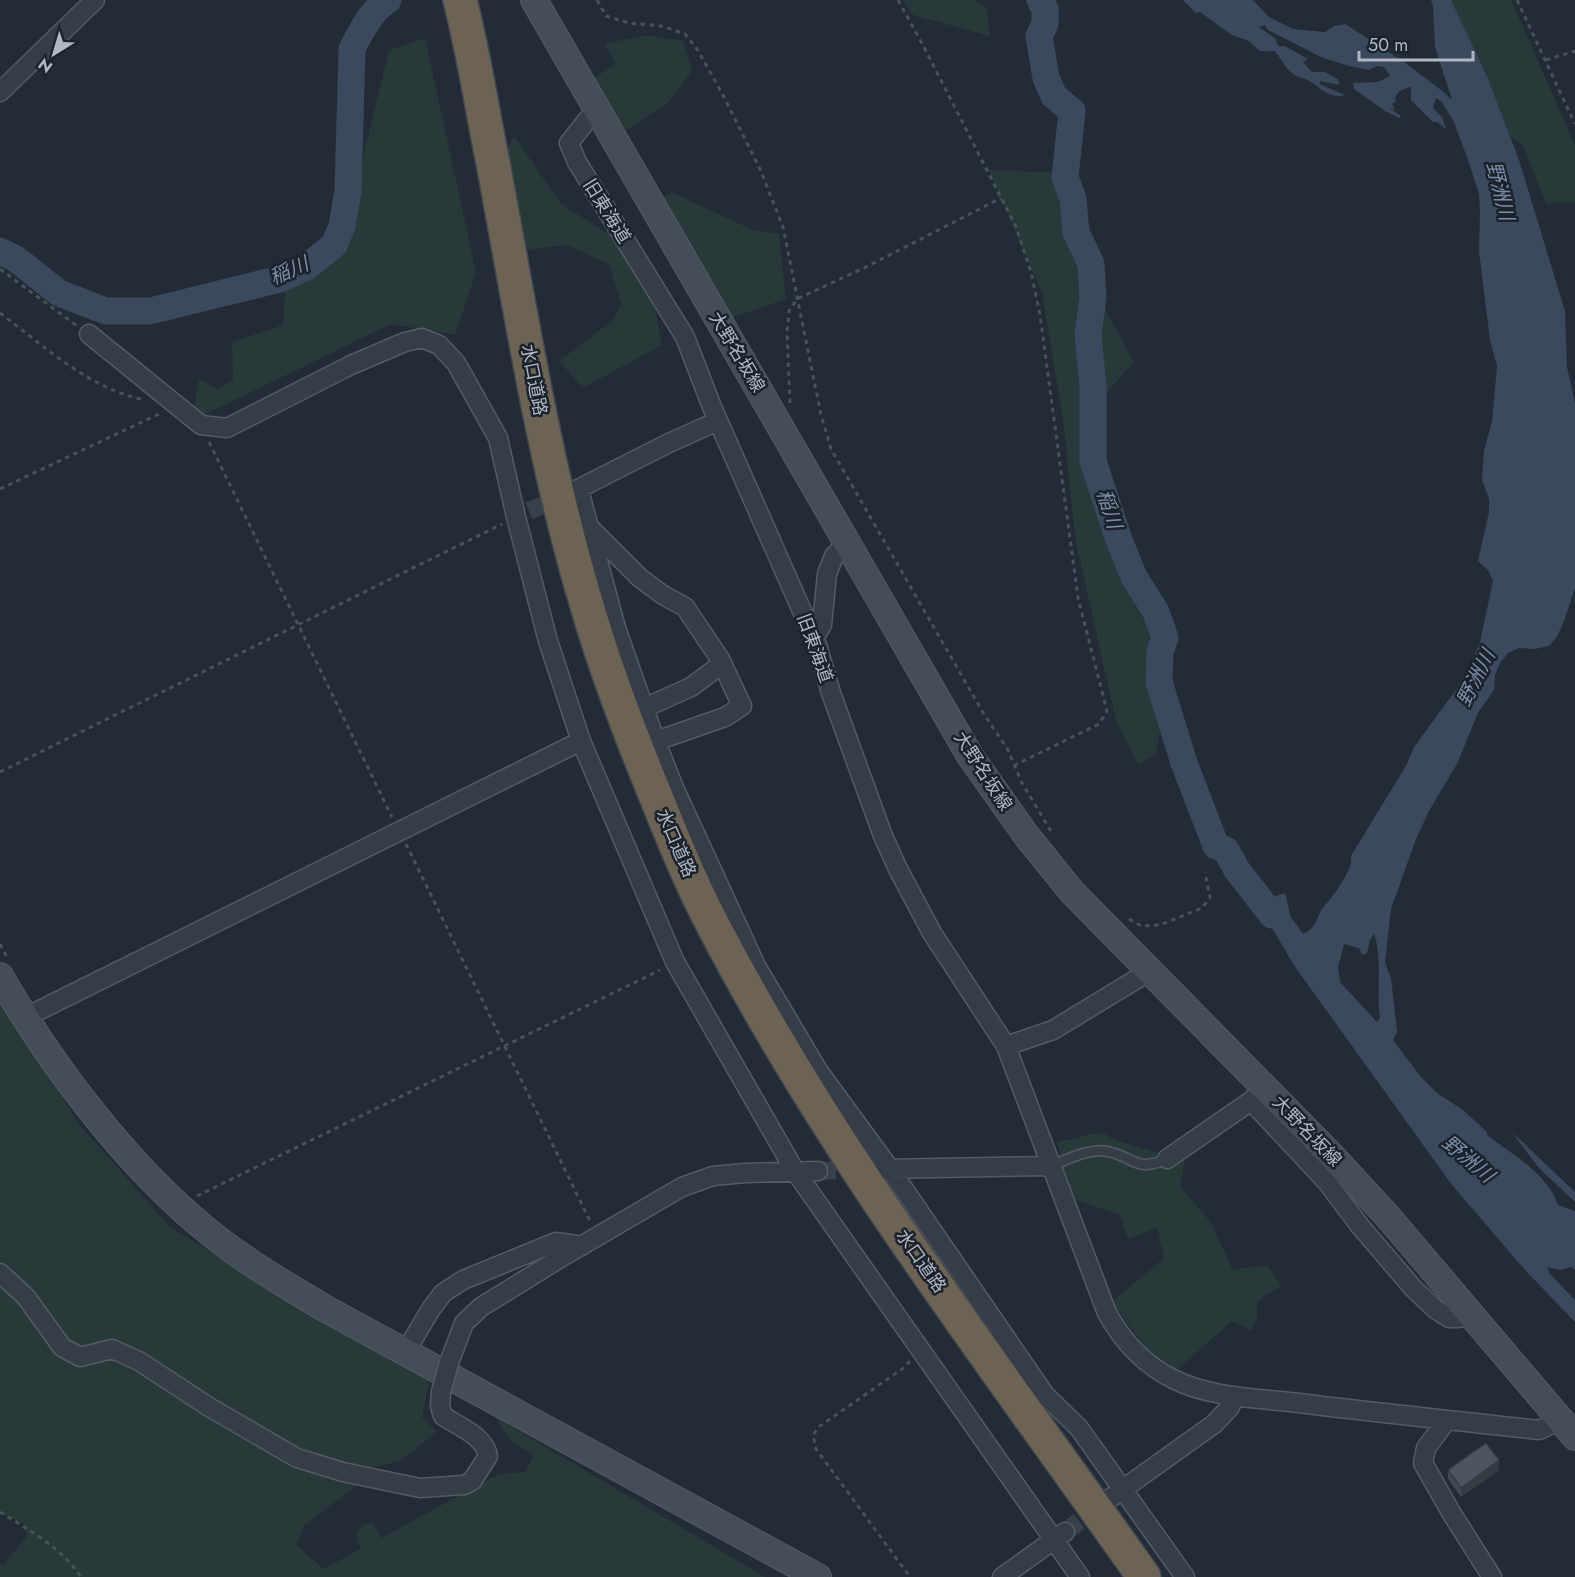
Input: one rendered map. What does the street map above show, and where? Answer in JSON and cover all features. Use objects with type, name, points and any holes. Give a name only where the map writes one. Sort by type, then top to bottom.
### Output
[{"type":"highway","name":"水口道路","points":[[462,4],[460,110],[506,352],[549,542],[587,674],[609,738],[634,798],[706,957],[790,1106],[924,1303],[1119,1577]]},
{"type":"highway","name":"水口道路","points":[[462,4],[539,409],[561,509],[587,607],[614,691],[670,832],[712,923],[760,1012],[832,1131],[987,1356],[1144,1577]]},
{"type":"main road","name":"大野名坂線","points":[[534,0],[970,756],[1026,835],[1072,892],[1150,970],[1258,1095],[1389,1218],[1568,1429]]},
{"type":"main road","points":[[0,976],[58,1065],[103,1125],[156,1184],[204,1229],[268,1274],[326,1309],[818,1577]]},
{"type":"street","points":[[0,92],[95,0]]},
{"type":"street","name":"旧東海道","points":[[596,109],[569,143],[577,162],[685,337],[718,421],[814,638],[869,800],[898,869],[932,933],[1006,1046],[1107,1313],[1118,1332],[1136,1354],[1175,1380],[1196,1388],[1235,1396],[1447,1420],[1539,1430],[1568,1429]]},
{"type":"street","points":[[89,334],[201,425],[227,428],[351,365],[405,342],[422,338],[439,345],[456,363],[498,438],[523,514],[548,641],[581,741],[675,962],[795,1171],[919,1348],[1060,1535],[1080,1577]]},
{"type":"street","points":[[718,421],[669,443],[574,492],[589,527],[616,628],[675,790],[756,966],[819,1072],[882,1169],[1045,1395],[1079,1428],[1185,1577]]},
{"type":"street","points":[[589,527],[640,578],[663,595],[685,607],[722,664],[742,706],[725,717],[656,741]]},
{"type":"street","points":[[814,638],[822,625],[827,574],[834,556],[847,543]]},
{"type":"street","points":[[644,708],[691,687],[722,664]]},
{"type":"street","points":[[26,1017],[581,741]]},
{"type":"street","points":[[1006,1046],[1053,1030],[1150,970]]},
{"type":"street","points":[[1167,1159],[1258,1095]]},
{"type":"street","points":[[882,1169],[1051,1166]]},
{"type":"street","points":[[0,1273],[26,1297],[62,1347],[80,1356],[112,1349],[139,1361],[266,1442],[297,1458],[343,1472],[420,1488],[464,1485],[472,1481],[488,1456],[487,1449],[481,1441],[443,1416],[440,1406],[441,1392],[464,1323],[481,1307],[682,1187],[713,1176],[818,1171]]},
{"type":"street","points":[[406,1351],[443,1293],[464,1280],[556,1242],[590,1242]]},
{"type":"street","points":[[1102,1504],[1214,1424],[1230,1407],[1235,1396]]},
{"type":"street","points":[[1447,1420],[1425,1448],[1423,1463],[1492,1577]]},
{"type":"street","points":[[1002,1577],[1060,1535]]},
{"type":"lane","points":[[1051,1166],[1082,1153],[1108,1151],[1131,1162],[1151,1166],[1167,1159]]},
{"type":"path","points":[[597,0],[606,16],[628,24],[662,26],[685,34],[697,49],[760,169],[783,227],[820,415],[831,449],[985,716],[1007,748],[1022,783],[1058,841]]},
{"type":"path","points":[[898,0],[1016,227],[1031,272],[1040,315],[1078,598],[1107,711],[1099,724],[1015,765]]},
{"type":"path","points":[[1517,0],[1575,124]]},
{"type":"path","points":[[1546,60],[1575,51]]},
{"type":"path","points":[[790,403],[787,332],[789,311],[797,299],[868,266],[1001,198]]},
{"type":"path","points":[[0,269],[89,334]]},
{"type":"path","points":[[0,314],[77,370],[106,388],[128,397],[179,407]]},
{"type":"path","points":[[0,489],[152,415],[179,407]]},
{"type":"path","points":[[201,425],[506,1045],[590,1242]]},
{"type":"path","points":[[0,772],[523,514]]},
{"type":"path","points":[[1126,918],[1141,926],[1160,926],[1202,908],[1210,898],[1205,872]]},
{"type":"path","points":[[191,1199],[675,962]]},
{"type":"path","points":[[910,1577],[816,1449],[813,1435],[820,1426],[905,1367],[919,1348]]},
{"type":"path","points":[[0,1512],[64,1556],[81,1577]]},
{"type":"shaded area","points":[[902,0],[975,0],[987,9],[990,36],[913,15]]},
{"type":"shaded area","points":[[1437,0],[1511,0],[1575,145],[1575,202],[1546,204],[1523,145],[1491,124]]},
{"type":"shaded area","points":[[644,35],[683,41],[692,71],[669,102],[626,130],[593,79],[616,63],[604,44]]},
{"type":"shaded area","points":[[425,38],[476,272],[455,335],[391,324],[204,415],[194,407],[199,379],[218,389],[233,380],[232,342],[283,325],[286,279],[342,244],[389,50]]},
{"type":"shaded area","points":[[514,136],[561,204],[612,236],[654,303],[662,345],[583,388],[559,361],[612,321],[621,304],[609,264],[567,245],[521,250],[504,155]]},
{"type":"shaded area","points":[[989,170],[1049,172],[1082,198],[1083,269],[1134,362],[1087,420],[1100,499],[1156,634],[1162,722],[1156,754],[1138,764],[1116,721],[1075,537],[1064,426],[1042,293]]},
{"type":"shaded area","points":[[671,192],[753,230],[779,234],[786,299],[733,317],[659,202]]},
{"type":"shaded area","points":[[0,1000],[10,1011],[78,1123],[171,1228],[429,1381],[422,1417],[437,1432],[400,1461],[355,1471],[289,1451],[192,1399],[250,1442],[278,1456],[361,1482],[304,1526],[296,1545],[324,1569],[361,1548],[357,1540],[357,1531],[366,1524],[373,1523],[381,1538],[499,1474],[526,1472],[533,1455],[511,1441],[495,1417],[765,1577],[0,1577],[0,1564],[3,1565],[27,1536],[23,1523],[0,1513]]},
{"type":"shaded area","points":[[1102,1132],[1115,1140],[1185,1161],[1180,1187],[1210,1221],[1233,1270],[1267,1265],[1281,1286],[1257,1301],[1257,1318],[1252,1331],[1232,1321],[1177,1370],[1151,1354],[1112,1302],[1164,1258],[1157,1228],[1128,1239],[1120,1215],[1072,1199],[1057,1142]]},
{"type":"water","name":"野洲川","points":[[1183,0],[1253,0],[1269,17],[1293,29],[1325,32],[1334,26],[1345,24],[1404,62],[1452,100],[1435,47],[1431,0],[1451,0],[1488,79],[1519,160],[1565,311],[1567,367],[1575,403],[1575,588],[1563,624],[1549,646],[1535,649],[1519,648],[1508,653],[1500,663],[1495,675],[1494,690],[1478,713],[1457,764],[1429,811],[1416,839],[1391,909],[1385,963],[1391,978],[1397,1032],[1393,1040],[1421,1077],[1437,1093],[1463,1110],[1486,1131],[1488,1136],[1538,1174],[1558,1205],[1575,1211],[1575,1270],[1571,1267],[1560,1270],[1547,1267],[1550,1274],[1575,1300],[1575,1322],[1524,1269],[1452,1185],[1293,964],[1246,883],[1270,898],[1285,893],[1291,917],[1303,934],[1311,929],[1345,878],[1351,856],[1407,764],[1414,747],[1458,687],[1480,642],[1493,581],[1488,570],[1478,561],[1489,512],[1489,499],[1482,480],[1484,450],[1492,422],[1497,366],[1490,340],[1479,251],[1479,194],[1453,120],[1441,101],[1436,98],[1433,108],[1442,117],[1446,129],[1437,122],[1433,122],[1411,100],[1411,88],[1409,87],[1400,91],[1395,97],[1396,101],[1392,104],[1395,110],[1389,108],[1400,115],[1400,118],[1385,111],[1354,89],[1353,83],[1377,82],[1386,78],[1390,75],[1384,67],[1377,66],[1369,70],[1323,58],[1268,30],[1265,25],[1259,27],[1276,39],[1278,46],[1285,46],[1308,59],[1303,62],[1312,72],[1325,72],[1338,79],[1339,85],[1321,81],[1319,84],[1345,95],[1335,96],[1293,74],[1275,51],[1260,51],[1249,41],[1232,35],[1200,12],[1196,13]],"holes":[[[1374,933],[1377,944],[1380,1018],[1377,1022],[1340,982],[1338,967],[1344,944],[1359,948],[1362,955],[1367,953]]]},
{"type":"water","points":[[1512,1132],[1575,1192],[1575,1202],[1539,1168]]},
{"type":"building","points":[[1486,1443],[1499,1460],[1461,1488],[1448,1470]]},
{"type":"waterway","name":"稲川","points":[[0,251],[16,259],[59,293],[106,311],[150,311],[280,279],[308,266],[334,245],[342,226],[348,191],[352,49],[363,28],[388,0]]},
{"type":"waterway","name":"稲川","points":[[1040,0],[1045,9],[1045,24],[1039,36],[1046,78],[1054,96],[1072,111],[1065,177],[1073,199],[1076,232],[1091,264],[1093,297],[1088,334],[1093,387],[1093,461],[1119,540],[1134,577],[1156,612],[1165,638],[1160,652],[1159,682],[1184,763],[1216,846],[1226,850],[1237,870],[1272,915]]},
{"type":"tunnel","points":[[529,511],[564,496]]},
{"type":"tunnel","points":[[818,1171],[861,1169]]},
{"type":"tunnel","points":[[1065,1532],[1101,1505]]}]
